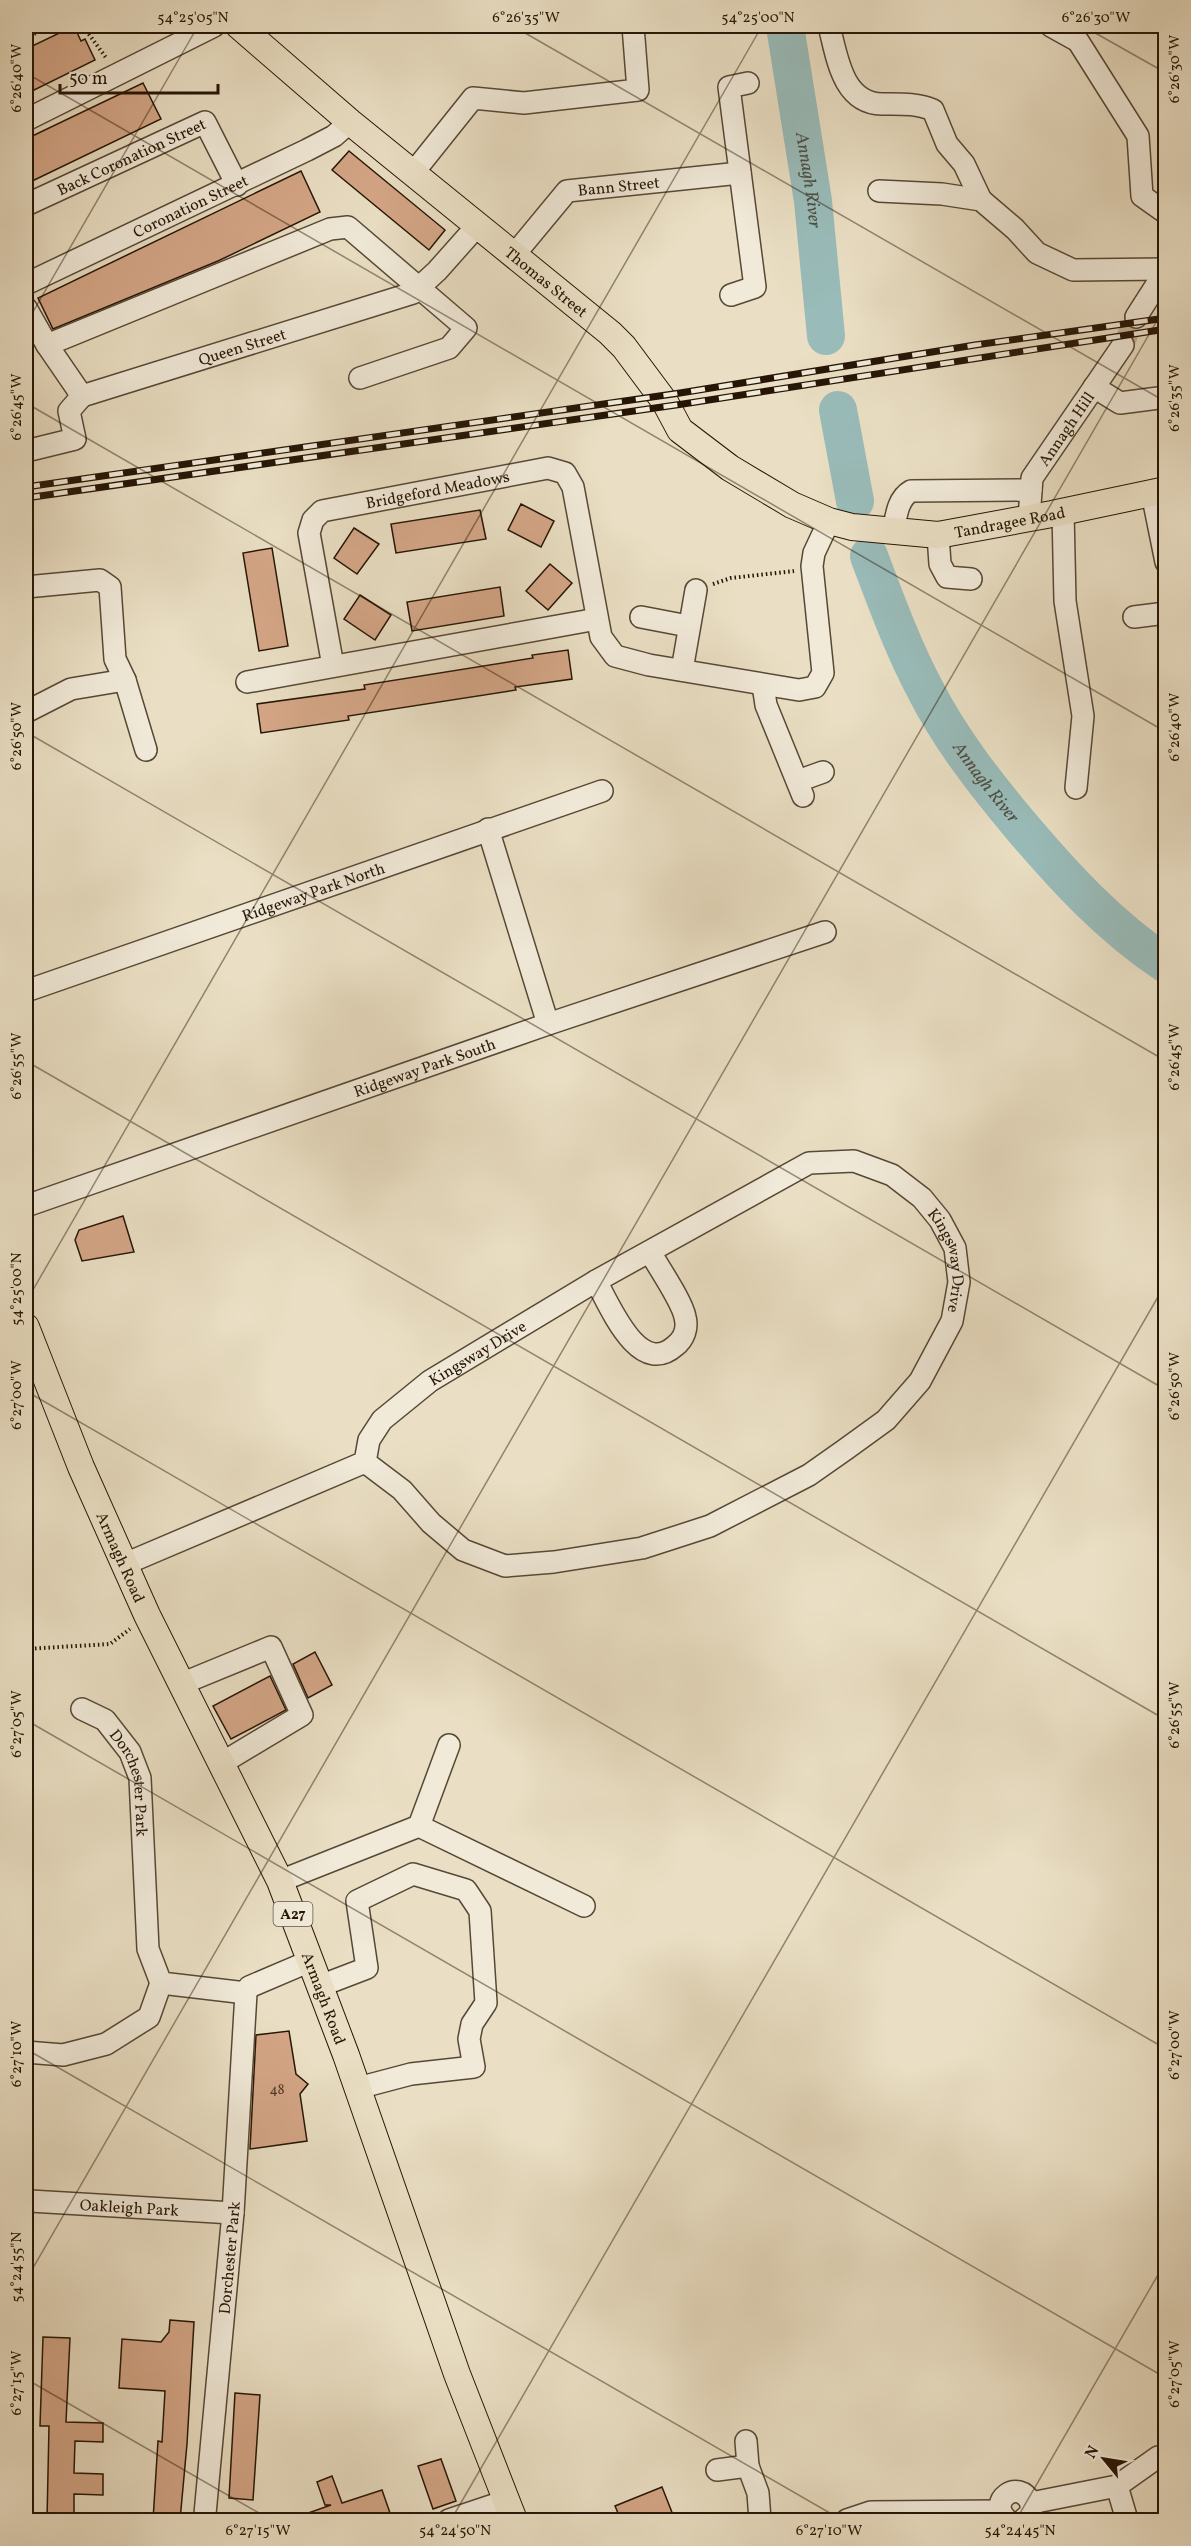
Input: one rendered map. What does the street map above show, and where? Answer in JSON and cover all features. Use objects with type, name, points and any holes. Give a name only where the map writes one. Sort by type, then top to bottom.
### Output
[{"type":"main road","name":"Thomas Street","points":[[239,26],[412,174],[610,333],[624,347],[665,402],[680,430],[693,441],[730,468],[781,499],[840,524]]},
{"type":"main road","name":"Tandragee Road","points":[[840,524],[893,532],[938,535],[1063,512],[1159,491]]},
{"type":"main road","name":"Armagh Road","points":[[26,1328],[31,1358],[147,1615],[280,1881],[358,2088],[453,2363],[510,2511]]},
{"type":"street","points":[[26,120],[214,26]]},
{"type":"street","points":[[412,174],[473,98],[524,103],[638,90],[633,26]]},
{"type":"street","points":[[829,26],[843,78],[858,97],[878,104],[921,105],[933,110],[947,144],[964,164],[981,200],[1015,229],[1037,253],[1073,270],[1166,270]]},
{"type":"street","points":[[1052,26],[1078,41],[1138,136],[1142,196],[1166,213]]},
{"type":"street","points":[[731,295],[755,287],[729,175],[729,87],[748,83]]},
{"type":"street","name":"Back Coronation Street","points":[[26,205],[205,122],[237,185]]},
{"type":"street","name":"Coronation Street","points":[[26,285],[237,185],[334,136],[350,122]]},
{"type":"street","name":"Bann Street","points":[[514,255],[567,190],[729,175]]},
{"type":"street","points":[[879,191],[942,194],[981,200]]},
{"type":"street","points":[[419,290],[477,226]]},
{"type":"street","points":[[47,345],[330,229],[348,227],[466,328],[449,348],[360,378]]},
{"type":"street","points":[[1136,317],[1166,270]]},
{"type":"street","name":"Queen Street","points":[[82,396],[419,290]]},
{"type":"street","points":[[26,308],[47,345],[82,396],[69,411],[75,439],[26,451]]},
{"type":"street","name":"Annagh Hill","points":[[1029,518],[1032,478],[1123,345]]},
{"type":"street","points":[[1094,387],[1120,403],[1166,397]]},
{"type":"street","name":"Bridgeford Meadows","points":[[333,666],[309,533],[312,520],[322,511],[548,468],[565,473],[573,487],[601,637],[615,656],[649,665],[799,690],[815,687],[824,673],[812,566],[814,553],[840,524]]},
{"type":"street","points":[[893,532],[900,503],[904,495],[911,491],[1031,490]]},
{"type":"street","points":[[1159,491],[1166,562]]},
{"type":"street","points":[[1063,512],[1065,601],[1083,716],[1076,788]]},
{"type":"street","points":[[938,535],[940,564],[947,577],[971,579]]},
{"type":"street","points":[[26,587],[100,580],[106,582],[110,587],[115,659],[125,680],[146,750]]},
{"type":"street","points":[[682,670],[696,590]]},
{"type":"street","points":[[1134,617],[1166,613]]},
{"type":"street","points":[[641,617],[688,626]]},
{"type":"street","points":[[247,682],[597,619]]},
{"type":"street","points":[[26,712],[71,689],[125,680]]},
{"type":"street","points":[[764,685],[765,705],[800,788],[823,772]]},
{"type":"street","name":"Ridgeway Park North","points":[[26,991],[602,791]]},
{"type":"street","points":[[488,829],[548,1024]]},
{"type":"street","name":"Ridgeway Park South","points":[[26,1206],[548,1024],[825,932]]},
{"type":"street","name":"Kingsway Drive","points":[[854,1161],[892,1175],[922,1198],[940,1220],[955,1248],[959,1282],[952,1321],[920,1381],[886,1420],[809,1475],[769,1497],[710,1526],[642,1548],[554,1562],[505,1566],[463,1550],[431,1523],[402,1490],[365,1462],[369,1440],[382,1420],[430,1381],[596,1281],[650,1252],[809,1163],[854,1161]]},
{"type":"street","points":[[596,1281],[630,1340],[642,1351],[656,1354],[668,1352],[679,1343],[685,1333],[685,1315],[650,1252]]},
{"type":"street","points":[[125,1564],[365,1462]]},
{"type":"street","points":[[181,1684],[271,1647],[303,1715],[222,1763]]},
{"type":"street","name":"Dorchester Park","points":[[82,1709],[105,1720],[130,1752],[140,1778],[148,1949],[161,1983]]},
{"type":"street","points":[[419,1826],[449,1745]]},
{"type":"street","points":[[280,1881],[419,1826],[584,1906]]},
{"type":"street","points":[[320,1986],[368,1968],[357,1901],[413,1874],[466,1890],[480,1911],[486,2003],[472,2024],[469,2039],[474,2067],[411,2074],[358,2088]]},
{"type":"street","points":[[26,2052],[63,2055],[106,2044],[149,2017],[161,1983],[246,1993],[249,1987],[310,1961]]},
{"type":"street","name":"Dorchester Park","points":[[208,2520],[205,2514],[232,2213],[246,1993]]},
{"type":"street","name":"Oakleigh Park","points":[[26,2204],[30,2201],[232,2213]]},
{"type":"street","points":[[746,2441],[747,2466],[758,2493],[760,2520]]},
{"type":"street","points":[[847,2520],[871,2512],[1004,2516],[1002,2498],[1009,2492],[1023,2493],[1027,2512],[1118,2486],[1158,2457]]},
{"type":"street","points":[[717,2470],[747,2466]]},
{"type":"street","points":[[1118,2486],[1127,2520]]},
{"type":"street","points":[[449,2520],[510,2511]]},
{"type":"path","points":[[26,38],[50,26]]},
{"type":"path","points":[[78,26],[88,33],[118,74]]},
{"type":"path","points":[[696,590],[731,578],[793,571],[812,566]]},
{"type":"path","points":[[26,1648],[110,1644],[147,1615]]},
{"type":"building","points":[[74,26],[81,41],[85,39],[95,60],[26,94],[26,49]]},
{"type":"building","points":[[143,83],[161,119],[26,184],[26,139]]},
{"type":"building","points":[[349,151],[445,230],[429,250],[332,170]]},
{"type":"building","points":[[301,171],[320,212],[218,261],[53,329],[38,298]]},
{"type":"building","points":[[521,504],[554,521],[541,547],[508,530]]},
{"type":"building","points":[[480,510],[486,539],[396,553],[391,524]]},
{"type":"building","points":[[354,528],[379,544],[357,574],[334,558]]},
{"type":"building","points":[[272,548],[288,646],[259,651],[243,553]]},
{"type":"building","points":[[550,564],[572,583],[548,610],[526,591]]},
{"type":"building","points":[[500,587],[504,616],[412,631],[407,602]]},
{"type":"building","points":[[360,595],[391,615],[375,640],[344,619]]},
{"type":"building","points":[[568,650],[572,679],[348,716],[349,720],[261,733],[257,704],[365,689],[364,685],[533,658],[532,655]]},
{"type":"building","points":[[123,1216],[134,1252],[82,1261],[75,1240],[79,1230]]},
{"type":"building","points":[[315,1652],[332,1685],[308,1698],[293,1664]]},
{"type":"building","points":[[270,1676],[286,1710],[231,1739],[213,1706]]},
{"type":"building","points":[[289,2031],[296,2074],[308,2084],[300,2094],[307,2141],[250,2149],[256,2035]]},
{"type":"building","points":[[170,2320],[194,2322],[187,2444],[180,2520],[153,2520],[158,2441],[162,2442],[165,2391],[119,2388],[122,2339],[161,2342],[169,2332]]},
{"type":"building","points":[[43,2337],[70,2338],[66,2422],[103,2423],[103,2442],[75,2441],[74,2473],[103,2474],[103,2495],[74,2494],[74,2520],[47,2520],[49,2426],[40,2426]]},
{"type":"building","points":[[235,2393],[260,2395],[253,2500],[229,2498]]},
{"type":"building","points":[[441,2459],[456,2501],[433,2509],[418,2466]]},
{"type":"building","points":[[332,2476],[342,2503],[382,2490],[390,2513],[365,2520],[294,2520],[294,2518],[331,2505],[325,2505],[317,2482]]},
{"type":"building","points":[[662,2487],[675,2520],[621,2520],[615,2506]]},
{"type":"waterway","name":"Annagh River","points":[[785,26],[813,201],[826,336]]},
{"type":"waterway","name":"Annagh River","points":[[838,410],[855,501]]},
{"type":"waterway","name":"Annagh River","points":[[869,556],[895,624],[918,675],[946,727],[969,761],[1020,825],[1070,882],[1126,934],[1166,964]]},
{"type":"tunnel","points":[[1123,345],[1136,317]]},
{"type":"railway","points":[[26,487],[680,393],[975,345],[1166,318]]},
{"type":"railway","points":[[26,498],[683,404],[1166,329]]}]
